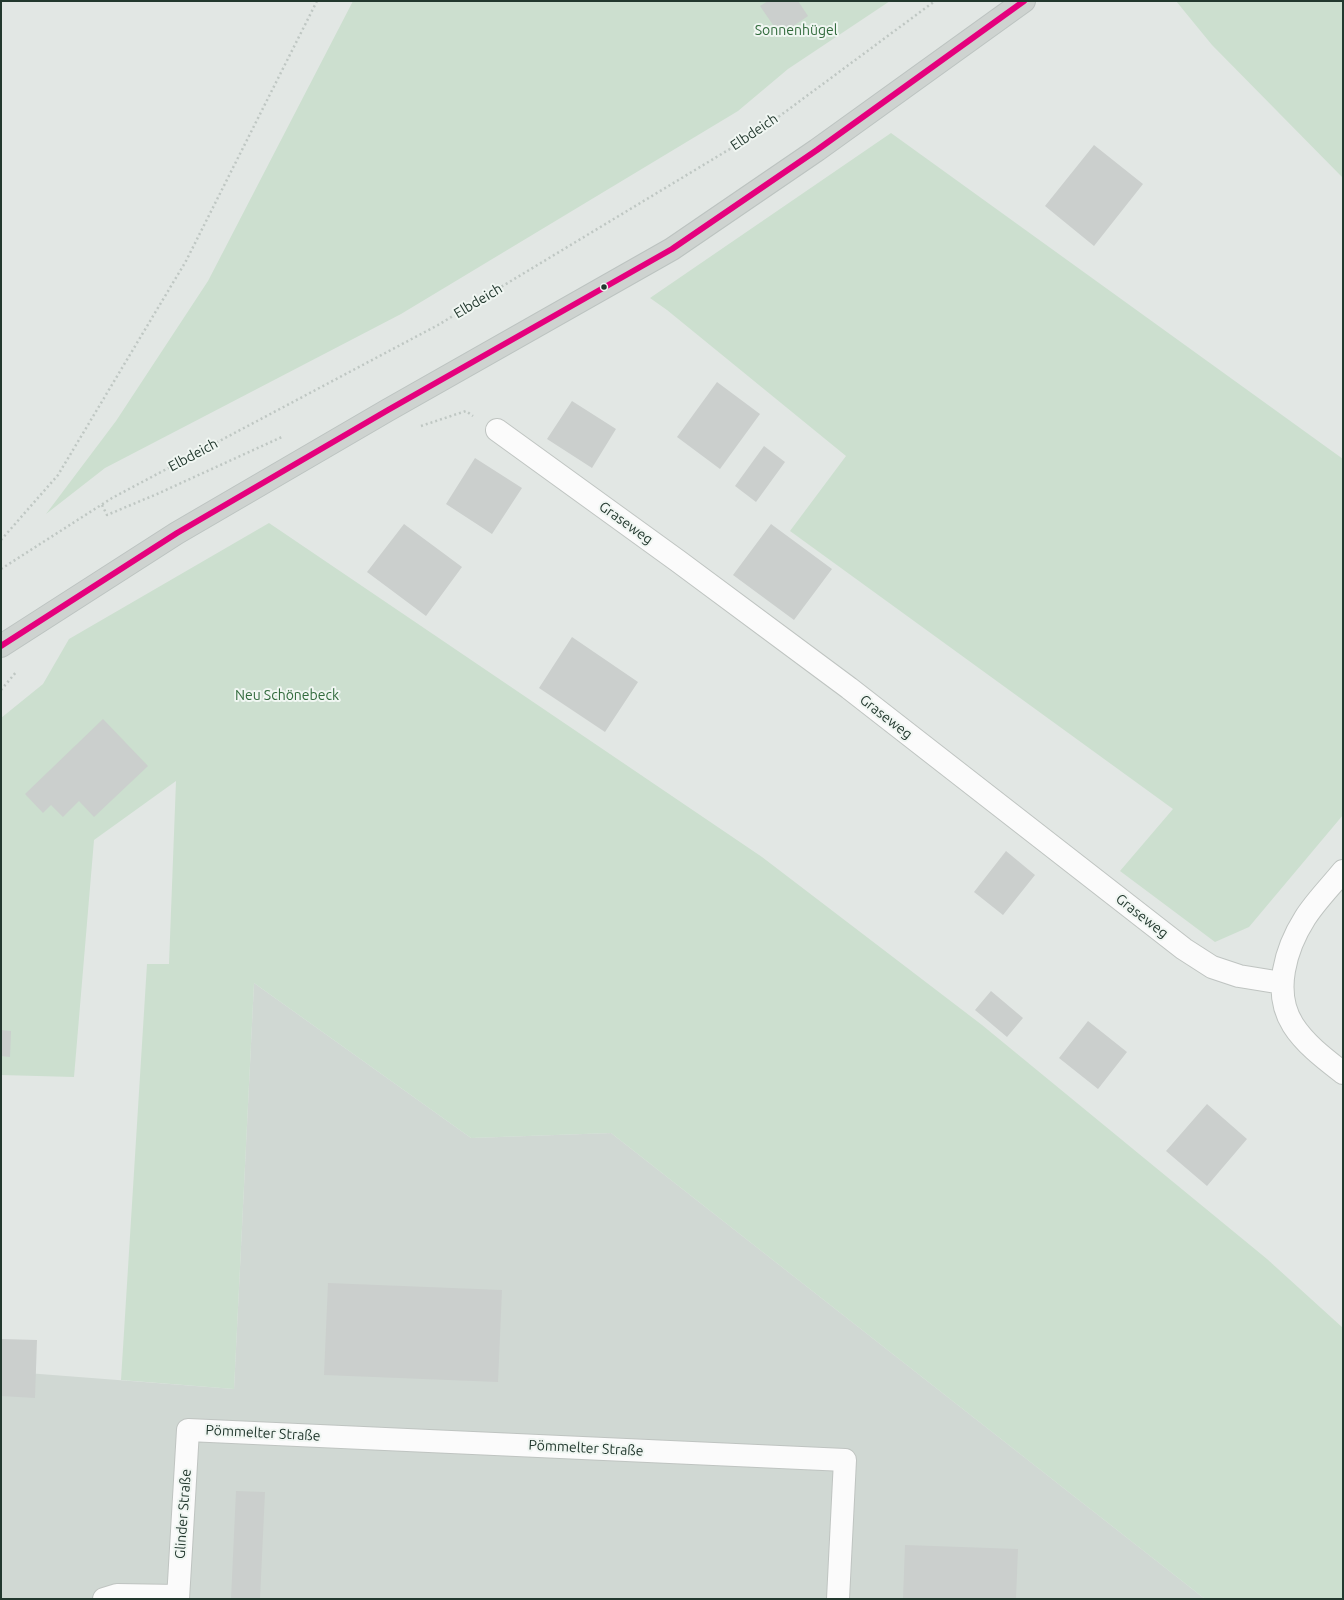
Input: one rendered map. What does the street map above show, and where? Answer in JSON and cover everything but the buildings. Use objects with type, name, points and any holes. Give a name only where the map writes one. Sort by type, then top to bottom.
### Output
[{"type":"main road","points":[[1,646],[177,533],[388,410],[672,249],[817,150],[1024,1]]},
{"type":"street","name":"Graseweg","points":[[497,430],[672,556],[849,688],[1184,949],[1212,967],[1239,976],[1282,983]]},
{"type":"street","points":[[1343,871],[1305,918],[1293,940],[1284,965],[1282,983],[1284,1003],[1292,1024],[1307,1042],[1343,1073]]},
{"type":"street","name":"Glinder Straße","points":[[178,1598],[188,1430]]},
{"type":"street","name":"Pömmelter Straße","points":[[188,1430],[846,1460],[838,1599]]},
{"type":"street","points":[[104,1599],[117,1595],[178,1598]]},
{"type":"path","points":[[1,540],[58,475],[186,261],[318,1]]},
{"type":"path","name":"Elbdeich","points":[[1,569],[102,505],[438,325],[758,132],[935,1]]},
{"type":"path","points":[[102,505],[107,515],[157,494],[290,433]]},
{"type":"shaded area","points":[[254,983],[471,1138],[611,1133],[1205,1599],[1,1599],[1,1371],[234,1389]]},
{"type":"green space","name":"Sonnenhügel","points":[[353,1],[890,1],[788,69],[738,111],[401,314],[105,468],[46,514],[116,421],[208,281]]},
{"type":"green space","points":[[1176,1],[1343,1],[1343,178],[1212,45]]},
{"type":"green space","points":[[891,133],[1343,459],[1343,815],[1249,927],[1215,942],[1120,871],[1173,809],[790,531],[846,456],[667,310],[650,298]]},
{"type":"green space","name":"Neu Schönebeck","points":[[269,523],[762,857],[982,1025],[1267,1259],[1343,1328],[1343,1599],[1205,1599],[611,1133],[471,1138],[254,983],[234,1389],[121,1380],[147,964],[169,964],[176,781],[94,840],[74,1077],[1,1075],[1,718],[43,684],[69,639]]},
{"type":"transit line","points":[[1,646],[177,533],[388,410],[672,249],[817,150],[1024,1]]}]
